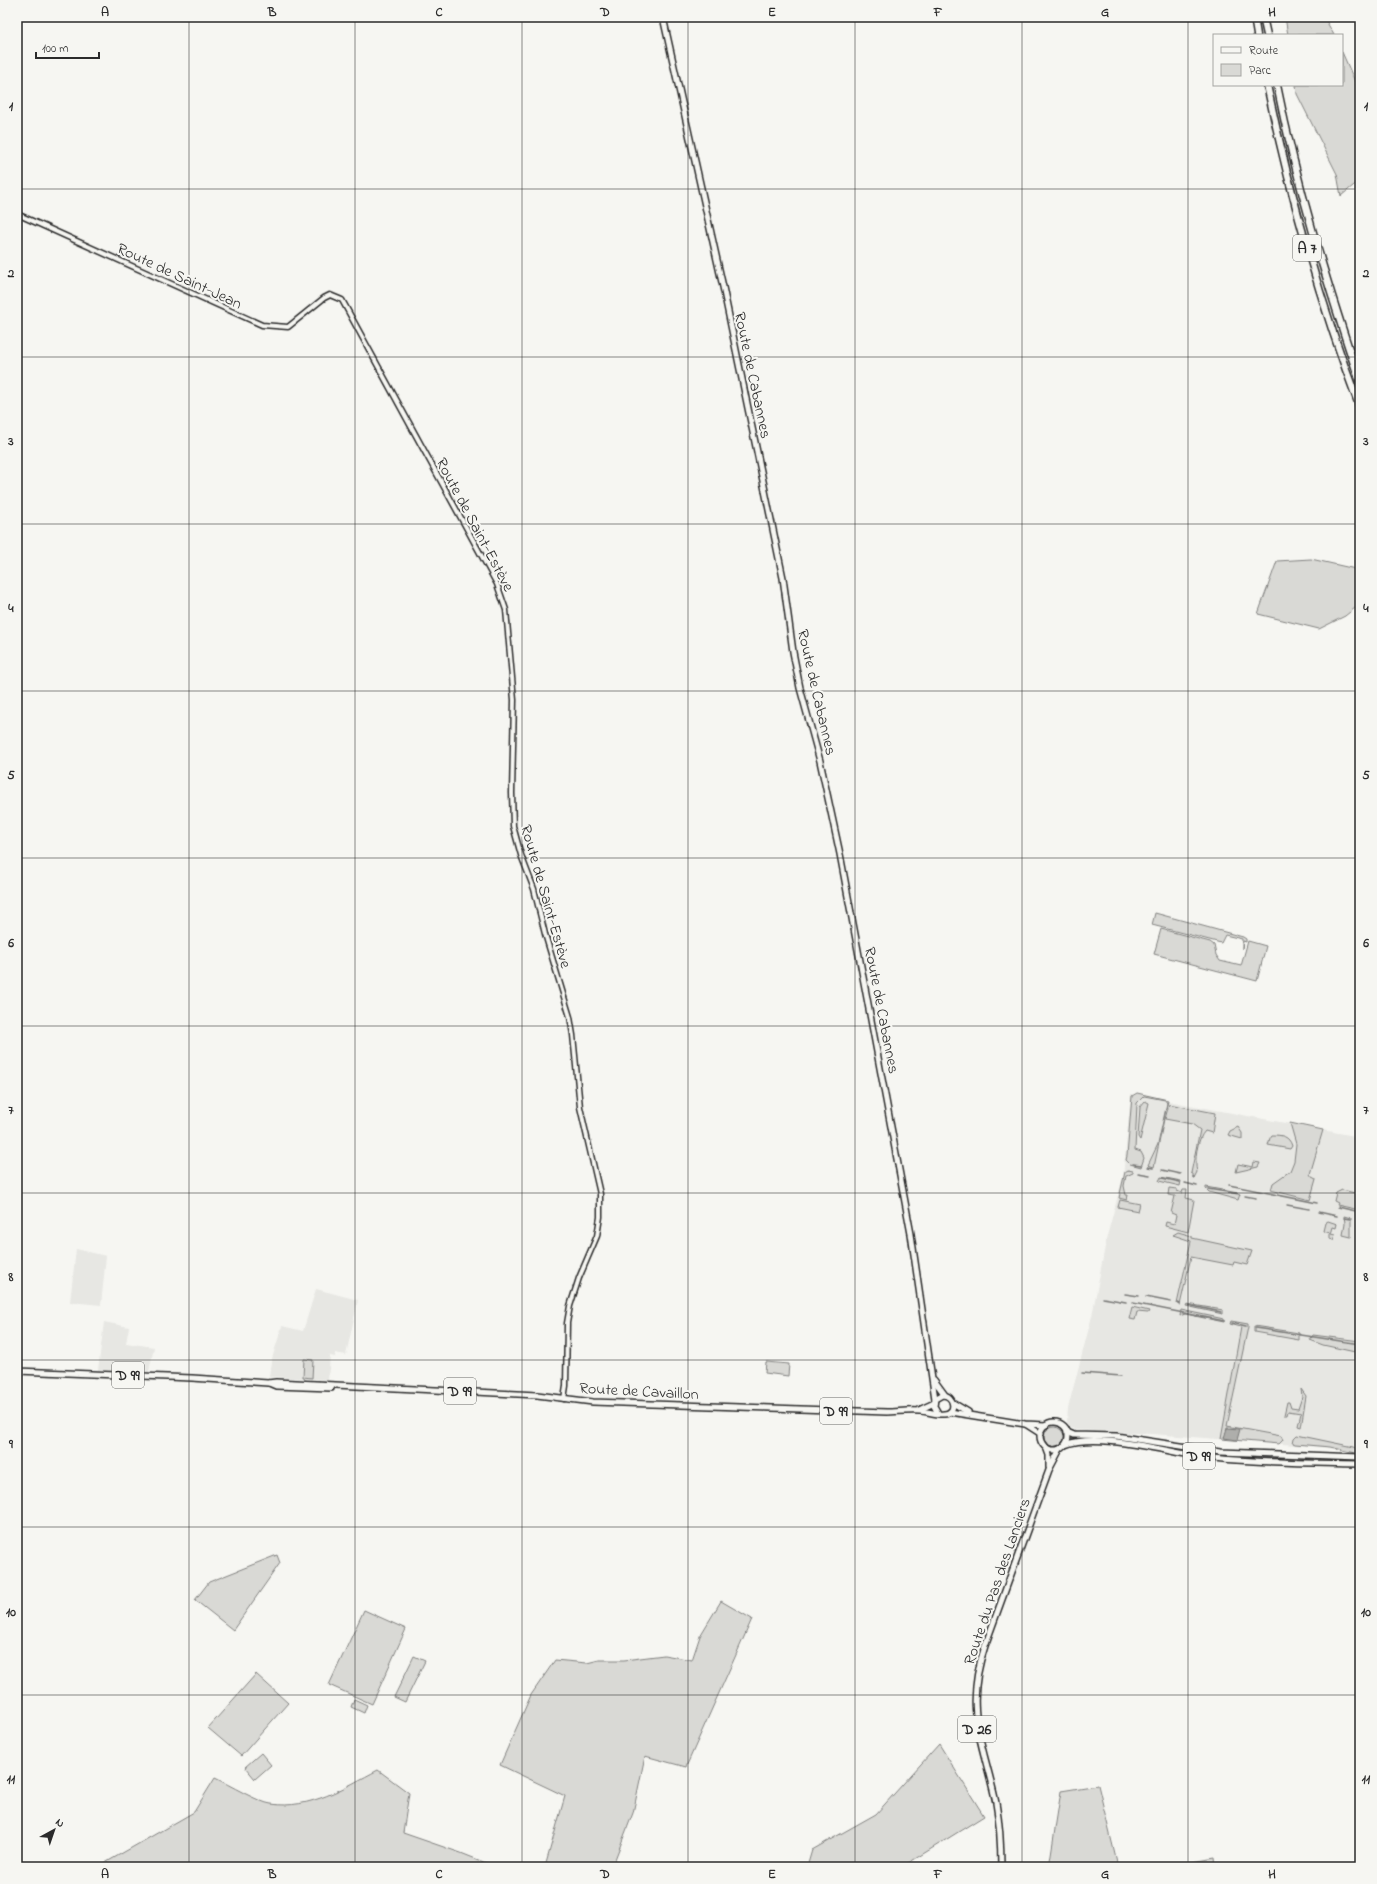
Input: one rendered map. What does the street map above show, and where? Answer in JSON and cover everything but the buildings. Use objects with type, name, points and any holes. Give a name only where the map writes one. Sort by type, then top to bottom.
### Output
[{"type":"highway","points":[[1254,17],[1257,34]]},
{"type":"highway","points":[[1264,17],[1267,34]]},
{"type":"highway","name":"A 7","points":[[1267,86],[1292,196],[1314,271],[1360,408]]},
{"type":"highway","name":"A 7","points":[[1277,86],[1303,200],[1360,382]]},
{"type":"highway","points":[[1348,345],[1360,371]]},
{"type":"main road","name":"Route de Cabannes","points":[[663,17],[723,287],[781,570],[800,688],[820,761],[840,854],[911,1234],[934,1401]]},
{"type":"main road","name":"Route de Cavaillon","points":[[17,1371],[192,1378],[268,1383],[276,1386],[349,1389],[360,1387],[533,1395],[593,1402],[887,1412],[918,1411],[938,1413]]},
{"type":"main road","name":"Route de Cabannes","points":[[931,1376],[945,1395]]},
{"type":"main road","points":[[972,1415],[945,1395],[939,1396],[934,1401],[934,1408],[938,1413],[944,1414],[950,1412],[1025,1424],[1060,1424],[1067,1432],[1068,1439],[1065,1445],[1060,1449],[1051,1450],[1042,1442],[1041,1434],[1046,1425]]},
{"type":"main road","name":"Route de Cavaillon","points":[[918,1411],[934,1401]]},
{"type":"main road","points":[[950,1412],[953,1402]]},
{"type":"main road","points":[[1025,1424],[1041,1434]]},
{"type":"main road","name":"D 99","points":[[1067,1432],[1074,1435],[1116,1436],[1220,1452],[1360,1457]]},
{"type":"main road","name":"D 99","points":[[1065,1445],[1078,1441],[1095,1440],[1119,1442],[1213,1458],[1360,1464]]},
{"type":"main road","name":"Route du Pas des Lanciers","points":[[1046,1447],[1049,1455],[1049,1470]]},
{"type":"main road","name":"Route du Pas des Lanciers","points":[[1001,1867],[998,1814],[976,1720],[976,1684],[983,1652],[1049,1470],[1060,1449]]},
{"type":"street","name":"Route de Saint-Jean","points":[[17,214],[262,325],[288,327],[324,298],[330,295]]},
{"type":"street","name":"Route de Saint-Estève","points":[[330,295],[342,300],[349,311],[488,568],[503,599],[506,610],[514,700],[513,826],[534,889],[545,934],[570,1017],[580,1107],[600,1194],[600,1217],[597,1236],[577,1284],[570,1306],[567,1323],[566,1386],[564,1399]]},
{"type":"shaded area","points":[[1131,1094],[1360,1137],[1360,1450],[1152,1434],[1075,1430],[1068,1426],[1068,1408],[1092,1316],[1107,1236],[1123,1177]]},
{"type":"shaded area","points":[[76,1249],[106,1256],[101,1305],[70,1302]]},
{"type":"shaded area","points":[[316,1289],[358,1300],[346,1355],[335,1353],[335,1357],[330,1356],[328,1380],[269,1377],[271,1362],[282,1326],[303,1331]]},
{"type":"shaded area","points":[[104,1322],[129,1327],[126,1343],[154,1347],[149,1372],[98,1370]]},
{"type":"shaded area","points":[[1227,1428],[1240,1429],[1237,1440],[1224,1438]]},
{"type":"green space","points":[[1285,17],[1324,17],[1333,34],[1288,34]]},
{"type":"green space","points":[[1343,54],[1360,93],[1360,180],[1341,196],[1337,174],[1297,94],[1296,86],[1343,86]]},
{"type":"green space","points":[[1311,559],[1360,570],[1360,604],[1345,616],[1319,629],[1258,614],[1277,561]]},
{"type":"green space","points":[[1155,913],[1243,937],[1246,939],[1246,942],[1243,941],[1242,949],[1242,939],[1225,935],[1221,943],[1152,925]]},
{"type":"green space","points":[[1161,929],[1210,942],[1214,945],[1216,955],[1220,961],[1241,966],[1248,941],[1266,946],[1257,981],[1154,954]]},
{"type":"green space","points":[[1137,1093],[1168,1100],[1154,1167],[1148,1165],[1158,1144],[1167,1103],[1165,1100],[1144,1096],[1137,1103],[1135,1150],[1141,1152],[1144,1158],[1141,1167],[1130,1164],[1126,1160],[1132,1096]]},
{"type":"green space","points":[[1145,1101],[1149,1103],[1140,1140],[1138,1137],[1140,1107]]},
{"type":"green space","points":[[1169,1104],[1215,1113],[1212,1133],[1205,1131],[1198,1145],[1196,1156],[1197,1172],[1194,1178],[1193,1174],[1191,1173],[1200,1130],[1192,1124],[1165,1119]]},
{"type":"green space","points":[[1290,1123],[1323,1130],[1310,1174],[1316,1179],[1310,1200],[1271,1190],[1273,1183],[1290,1171],[1294,1161],[1296,1144]]},
{"type":"green space","points":[[1238,1127],[1242,1133],[1242,1139],[1228,1135],[1230,1131]]},
{"type":"green space","points":[[1272,1135],[1279,1135],[1287,1138],[1292,1146],[1290,1149],[1268,1145]]},
{"type":"green space","points":[[1254,1162],[1260,1163],[1258,1167],[1236,1172],[1238,1164],[1253,1167]]},
{"type":"green space","points":[[1128,1170],[1133,1171],[1133,1173],[1126,1176],[1124,1186],[1126,1195],[1128,1195],[1127,1200],[1119,1198],[1125,1172]]},
{"type":"green space","points":[[1161,1177],[1181,1181],[1180,1186],[1159,1181]]},
{"type":"green space","points":[[1206,1187],[1240,1194],[1238,1200],[1209,1192]]},
{"type":"green space","points":[[1169,1188],[1177,1189],[1177,1191],[1182,1193],[1183,1190],[1187,1190],[1186,1198],[1194,1200],[1188,1232],[1165,1226],[1166,1222],[1174,1224],[1176,1215],[1171,1213],[1175,1196],[1168,1195]]},
{"type":"green space","points":[[1342,1190],[1360,1194],[1360,1210],[1337,1205],[1338,1203],[1334,1201],[1336,1193]]},
{"type":"green space","points":[[1120,1200],[1140,1204],[1138,1211],[1118,1207]]},
{"type":"green space","points":[[1344,1216],[1351,1218],[1351,1237],[1343,1235],[1345,1223]]},
{"type":"green space","points":[[1328,1221],[1337,1224],[1336,1228],[1333,1227],[1331,1234],[1335,1235],[1333,1240],[1330,1239],[1330,1233],[1323,1231],[1325,1223]]},
{"type":"green space","points":[[1178,1232],[1192,1236],[1192,1238],[1252,1251],[1247,1265],[1234,1262],[1233,1265],[1191,1257],[1180,1305],[1177,1304],[1191,1241],[1173,1235]]},
{"type":"green space","points":[[1187,1304],[1223,1310],[1223,1314],[1186,1306]]},
{"type":"green space","points":[[1132,1307],[1149,1311],[1148,1313],[1137,1312],[1135,1320],[1129,1319]]},
{"type":"green space","points":[[1181,1310],[1224,1319],[1224,1322],[1185,1314],[1180,1316]]},
{"type":"green space","points":[[1231,1321],[1248,1324],[1248,1327],[1227,1426],[1281,1436],[1283,1440],[1279,1444],[1221,1439],[1241,1327],[1230,1324]]},
{"type":"green space","points":[[1254,1326],[1299,1333],[1299,1340],[1254,1332]]},
{"type":"green space","points":[[1313,1335],[1360,1341],[1360,1348],[1355,1347],[1355,1352],[1323,1345],[1310,1340]]},
{"type":"green space","points":[[304,1359],[313,1360],[312,1378],[303,1377]]},
{"type":"green space","points":[[766,1362],[789,1364],[788,1376],[765,1373]]},
{"type":"green space","points":[[1301,1389],[1306,1396],[1301,1427],[1298,1426],[1301,1413],[1288,1411],[1287,1415],[1284,1415],[1287,1402],[1289,1402],[1291,1408],[1298,1409],[1302,1397]]},
{"type":"green space","points":[[1054,1427],[1061,1430],[1064,1437],[1061,1444],[1054,1447],[1047,1444],[1044,1437],[1047,1430]]},
{"type":"green space","points":[[1297,1435],[1354,1447],[1360,1449],[1360,1454],[1330,1447],[1295,1444],[1293,1443],[1294,1438]]},
{"type":"green space","points":[[277,1555],[280,1563],[233,1630],[195,1600],[209,1582]]},
{"type":"green space","points":[[721,1601],[752,1619],[686,1767],[645,1756],[633,1813],[612,1867],[545,1867],[565,1796],[500,1765],[531,1695],[555,1660],[587,1663],[599,1660],[624,1660],[664,1655],[692,1660],[700,1636]]},
{"type":"green space","points":[[364,1610],[406,1629],[372,1704],[329,1685]]},
{"type":"green space","points":[[414,1656],[425,1661],[405,1702],[394,1697]]},
{"type":"green space","points":[[256,1674],[288,1703],[241,1756],[208,1728]]},
{"type":"green space","points":[[354,1699],[367,1705],[364,1713],[351,1707]]},
{"type":"green space","points":[[939,1744],[984,1816],[902,1867],[807,1867],[812,1850],[876,1814]]},
{"type":"green space","points":[[261,1753],[271,1765],[255,1779],[245,1767]]},
{"type":"green space","points":[[378,1770],[409,1793],[403,1833],[496,1867],[98,1867],[194,1812],[215,1778],[266,1803],[285,1805],[300,1804],[327,1796]]},
{"type":"green space","points":[[1098,1785],[1118,1867],[1049,1867],[1061,1791]]},
{"type":"green space","points":[[1214,1858],[1215,1867],[1164,1867]]},
{"type":"waterway","points":[[1133,1164],[1141,1165]]},
{"type":"waterway","points":[[1148,1167],[1153,1168]]},
{"type":"waterway","points":[[1162,1170],[1180,1174]]},
{"type":"waterway","points":[[1138,1173],[1150,1175]]},
{"type":"waterway","points":[[1162,1178],[1180,1182]]},
{"type":"waterway","points":[[1185,1183],[1197,1186]]},
{"type":"waterway","points":[[1229,1185],[1317,1203]]},
{"type":"waterway","points":[[1208,1189],[1239,1194]]},
{"type":"waterway","points":[[1245,1196],[1256,1198]]},
{"type":"waterway","points":[[1287,1205],[1309,1209]]},
{"type":"waterway","points":[[1338,1207],[1360,1212]]},
{"type":"waterway","points":[[1319,1212],[1337,1216]]},
{"type":"waterway","points":[[1344,1218],[1350,1219]]},
{"type":"waterway","points":[[1125,1294],[1139,1296]]},
{"type":"waterway","points":[[1146,1297],[1171,1302]]},
{"type":"waterway","points":[[1103,1298],[1126,1302]]},
{"type":"waterway","points":[[1133,1303],[1224,1321]]},
{"type":"waterway","points":[[1188,1305],[1221,1312]]},
{"type":"waterway","points":[[1232,1323],[1246,1326]]},
{"type":"waterway","points":[[1255,1328],[1360,1344]]},
{"type":"waterway","points":[[1082,1373],[1121,1376]]}]
